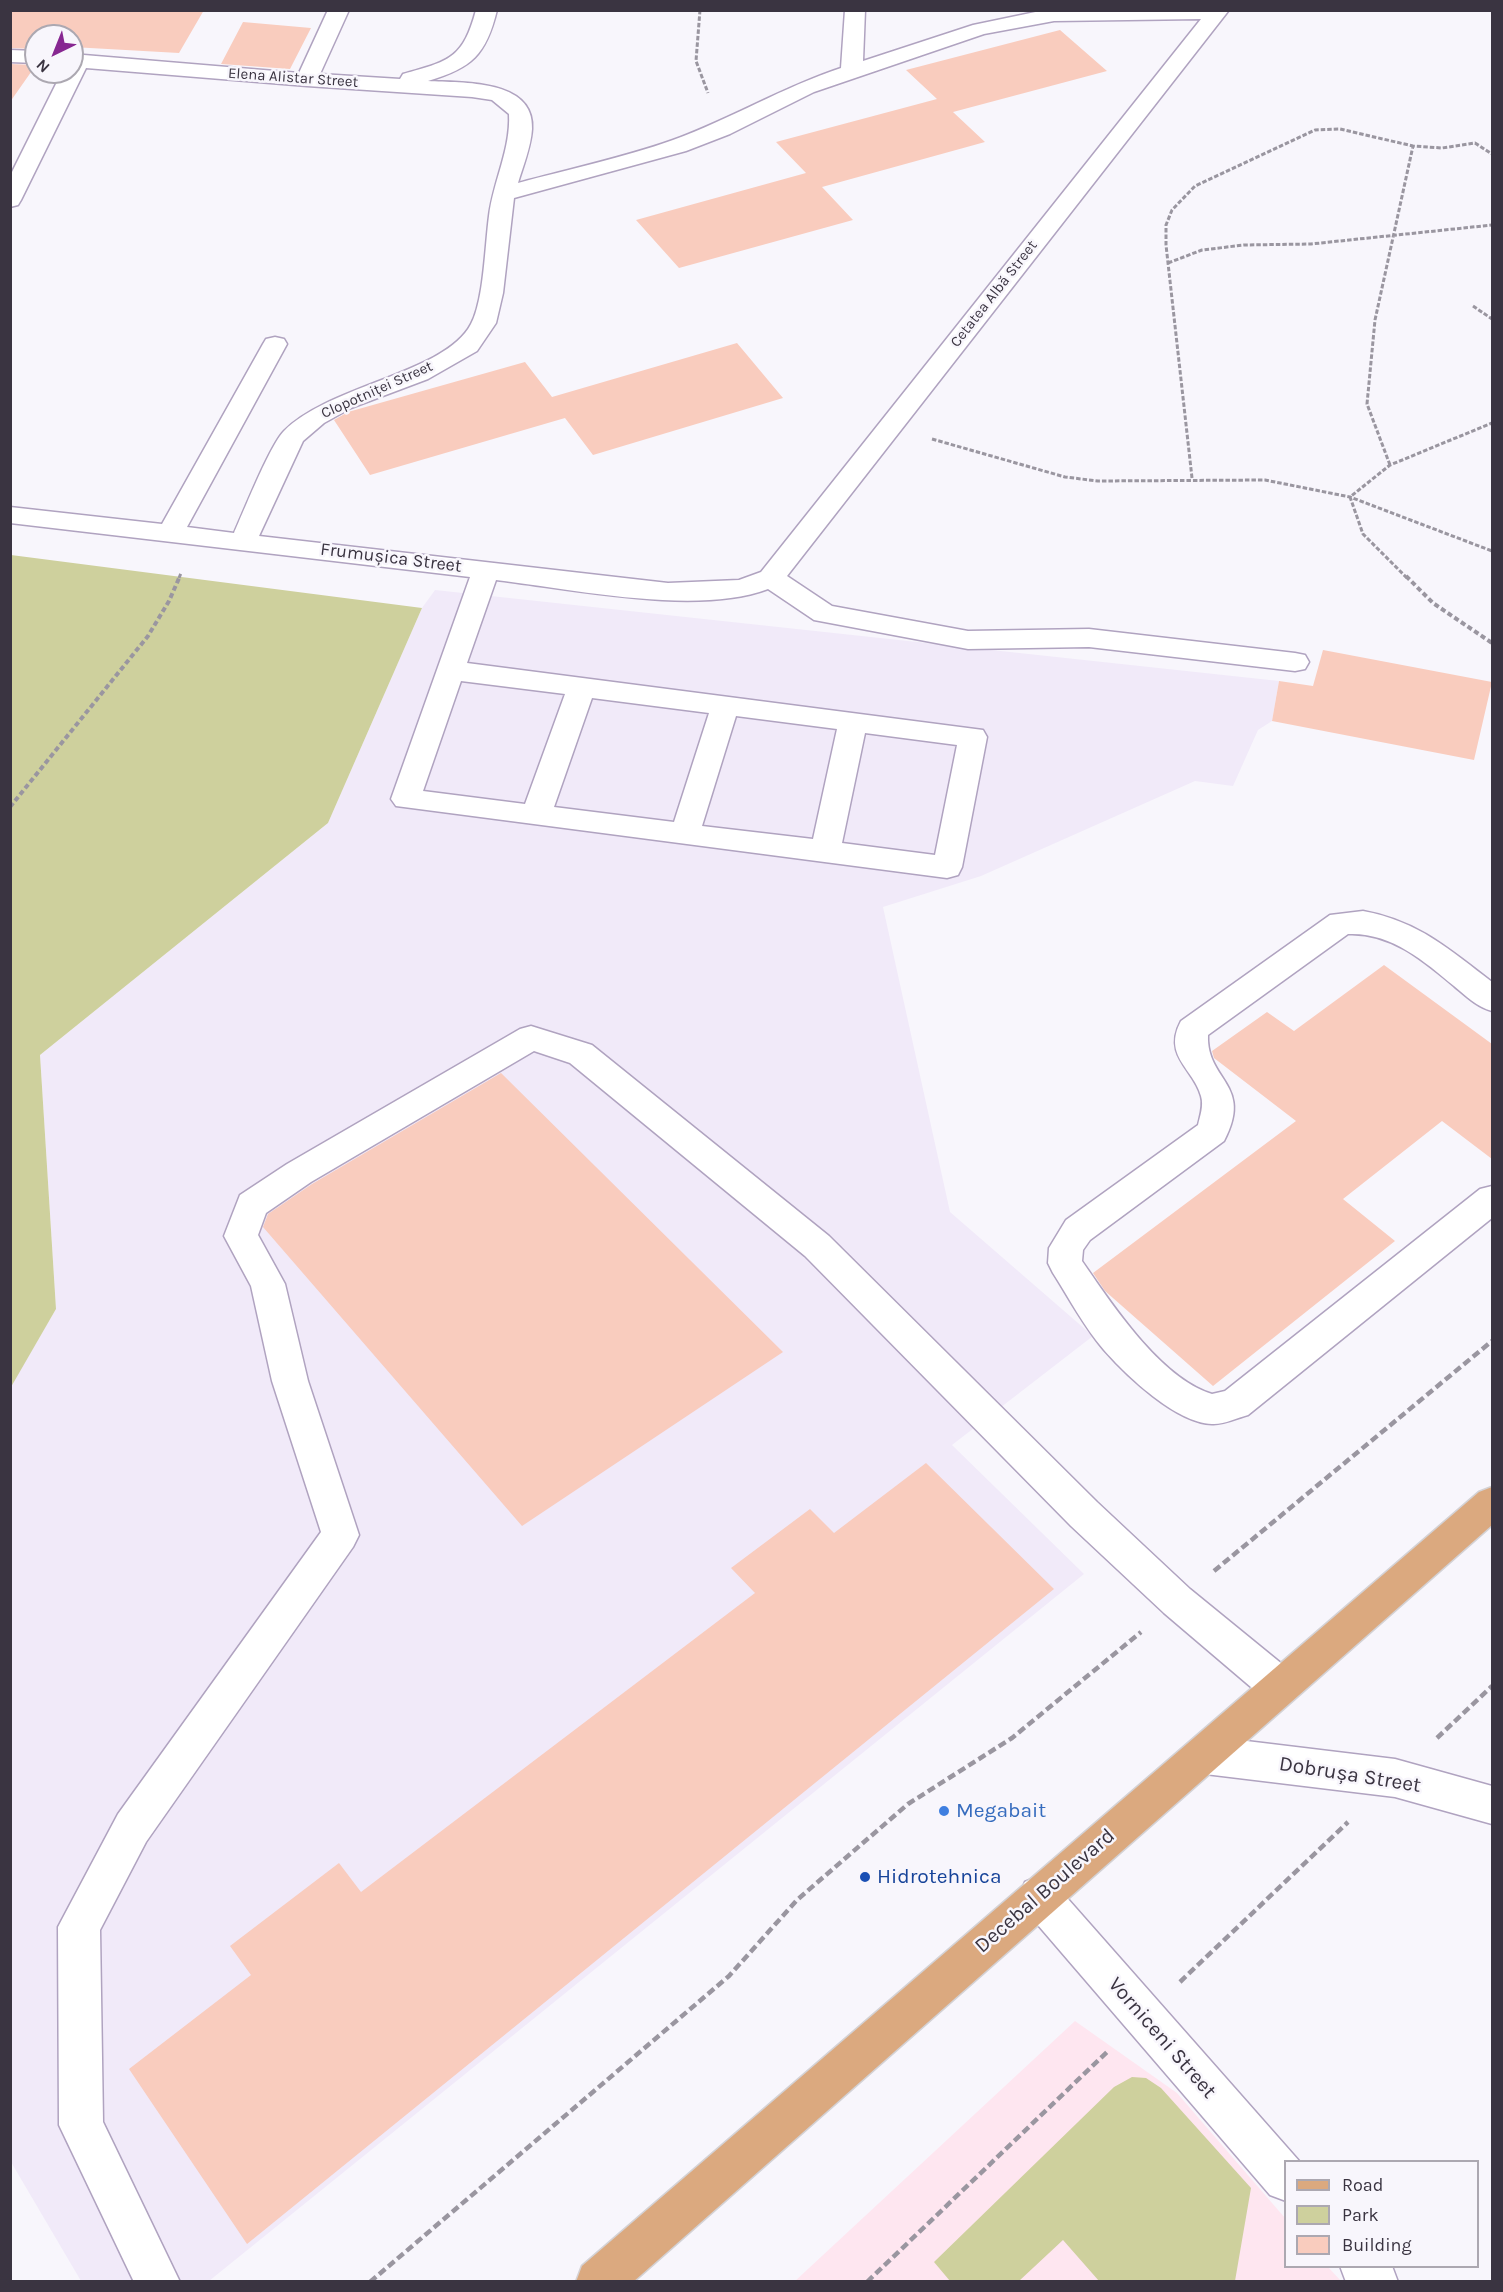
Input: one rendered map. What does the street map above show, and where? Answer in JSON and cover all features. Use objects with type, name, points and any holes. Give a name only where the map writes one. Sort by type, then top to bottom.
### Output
[{"type":"main road","name":"Decebal Boulevard","points":[[598,2282],[1039,1896],[1205,1755],[1279,1686],[1492,1503]]},
{"type":"street","points":[[306,80],[339,10]]},
{"type":"street","points":[[389,85],[454,65],[469,55],[479,41],[487,10]]},
{"type":"street","points":[[852,71],[855,10]]},
{"type":"street","points":[[503,194],[678,146],[722,129],[806,87],[980,29],[1023,19],[1104,13],[1218,12]]},
{"type":"street","name":"Cetatea Albă Street","points":[[771,579],[889,426],[1218,12]]},
{"type":"street","name":"Elena Alistar Street","points":[[84,61],[306,80],[472,90],[499,95],[512,103]]},
{"type":"street","points":[[10,200],[65,84]]},
{"type":"street","name":"Clopotniței Street","points":[[244,540],[292,436],[315,418],[342,403],[419,374],[468,346],[484,323],[491,293],[503,194],[520,130],[520,114],[512,103]]},
{"type":"street","points":[[184,534],[275,344]]},
{"type":"street","name":"Frumușica Street","points":[[10,515],[244,540],[668,592],[742,589],[771,579]]},
{"type":"street","points":[[451,670],[973,737],[947,867],[406,799],[486,569]]},
{"type":"street","points":[[771,579],[824,614],[968,640],[1089,638],[1295,662]]},
{"type":"street","points":[[536,815],[582,687]]},
{"type":"street","points":[[685,834],[725,705]]},
{"type":"street","points":[[825,851],[853,722]]},
{"type":"street","points":[[1492,999],[1397,930],[1376,922],[1358,920],[1341,923],[1192,1030],[1191,1045],[1199,1070],[1216,1091],[1218,1114],[1212,1132],[1078,1230],[1066,1248],[1065,1263],[1116,1340],[1169,1388],[1192,1403],[1212,1409],[1235,1404],[1492,1199]]},
{"type":"street","points":[[158,2282],[81,2125],[79,1927],[132,1828],[340,1535],[290,1381],[268,1284],[241,1236],[252,1205],[299,1173],[531,1038],[581,1054],[818,1246],[1084,1514],[1177,1601],[1279,1686]]},
{"type":"street","name":"Dobrușa Street","points":[[1205,1755],[1395,1778],[1492,1805]]},
{"type":"street","name":"Vorniceni Street","points":[[1039,1896],[1284,2177]]},
{"type":"street","points":[[1364,2268],[1376,2282]]},
{"type":"path","points":[[700,10],[695,70],[711,100],[744,116]]},
{"type":"path","points":[[1192,478],[1168,262],[1166,225],[1172,210],[1195,186],[1315,130],[1340,129],[1413,146],[1442,148],[1475,143],[1492,154]]},
{"type":"path","points":[[1390,465],[1366,404],[1375,320],[1413,146]]},
{"type":"path","points":[[1168,262],[1212,249],[1244,245],[1311,244],[1492,225]]},
{"type":"path","points":[[1473,306],[1492,319]]},
{"type":"path","points":[[1350,497],[1390,465],[1492,423]]},
{"type":"path","points":[[889,426],[1065,477],[1109,481],[1192,478],[1265,480],[1350,497],[1492,551]]},
{"type":"path","points":[[1350,497],[1363,534],[1433,603],[1492,643]]},
{"type":"path","points":[[10,807],[148,636],[169,601],[184,534]]},
{"type":"path","points":[[370,2282],[729,1976],[797,1900],[908,1804],[1012,1738],[1492,1341]]},
{"type":"shaded area","points":[[435,590],[1279,681],[1272,721],[1258,730],[1233,786],[1195,781],[981,876],[883,907],[950,1212],[1093,1336],[952,1445],[1084,1574],[209,2281],[81,2281],[11,2162],[10,1387],[56,1309],[40,1055],[328,823],[422,608]]},
{"type":"shaded area","points":[[1075,2021],[1177,2093],[1284,2217],[1284,2268],[1329,2268],[1341,2281],[794,2282]]},
{"type":"green space","points":[[11,555],[422,608],[328,823],[40,1055],[56,1309],[11,1387]]},
{"type":"green space","points":[[1132,2077],[1146,2078],[1161,2088],[1251,2188],[1235,2281],[1099,2281],[1063,2240],[1019,2281],[950,2281],[934,2262],[1114,2087]]},
{"type":"building","points":[[10,10],[204,10],[179,53],[84,48],[84,24],[24,24],[24,49],[10,48]]},
{"type":"building","points":[[243,22],[311,28],[290,69],[221,64]]},
{"type":"building","points":[[1060,30],[1107,71],[953,112],[985,142],[822,187],[853,220],[679,268],[636,220],[806,173],[776,142],[937,99],[906,70]]},
{"type":"building","points":[[10,64],[24,65],[24,82],[10,102]]},
{"type":"building","points":[[737,343],[783,398],[593,455],[565,418],[370,475],[334,420],[348,412],[525,362],[552,397]]},
{"type":"building","points":[[1323,650],[1492,682],[1474,760],[1272,721],[1279,681],[1313,686]]},
{"type":"building","points":[[1384,965],[1492,1044],[1492,1159],[1442,1121],[1343,1199],[1395,1241],[1213,1386],[1105,1291],[1093,1273],[1296,1121],[1214,1058],[1212,1051],[1267,1012],[1294,1031]]},
{"type":"building","points":[[501,1073],[783,1352],[522,1526],[263,1227],[268,1214],[312,1184]]},
{"type":"building","points":[[926,1463],[1054,1589],[247,2244],[129,2069],[251,1975],[230,1946],[339,1863],[361,1892],[755,1593],[731,1568],[810,1509],[834,1533]]},
{"type":"place","name":"Megabait","points":[[944,1811]]},
{"type":"place","name":"Hidrotehnica","points":[[865,1877]]}]
